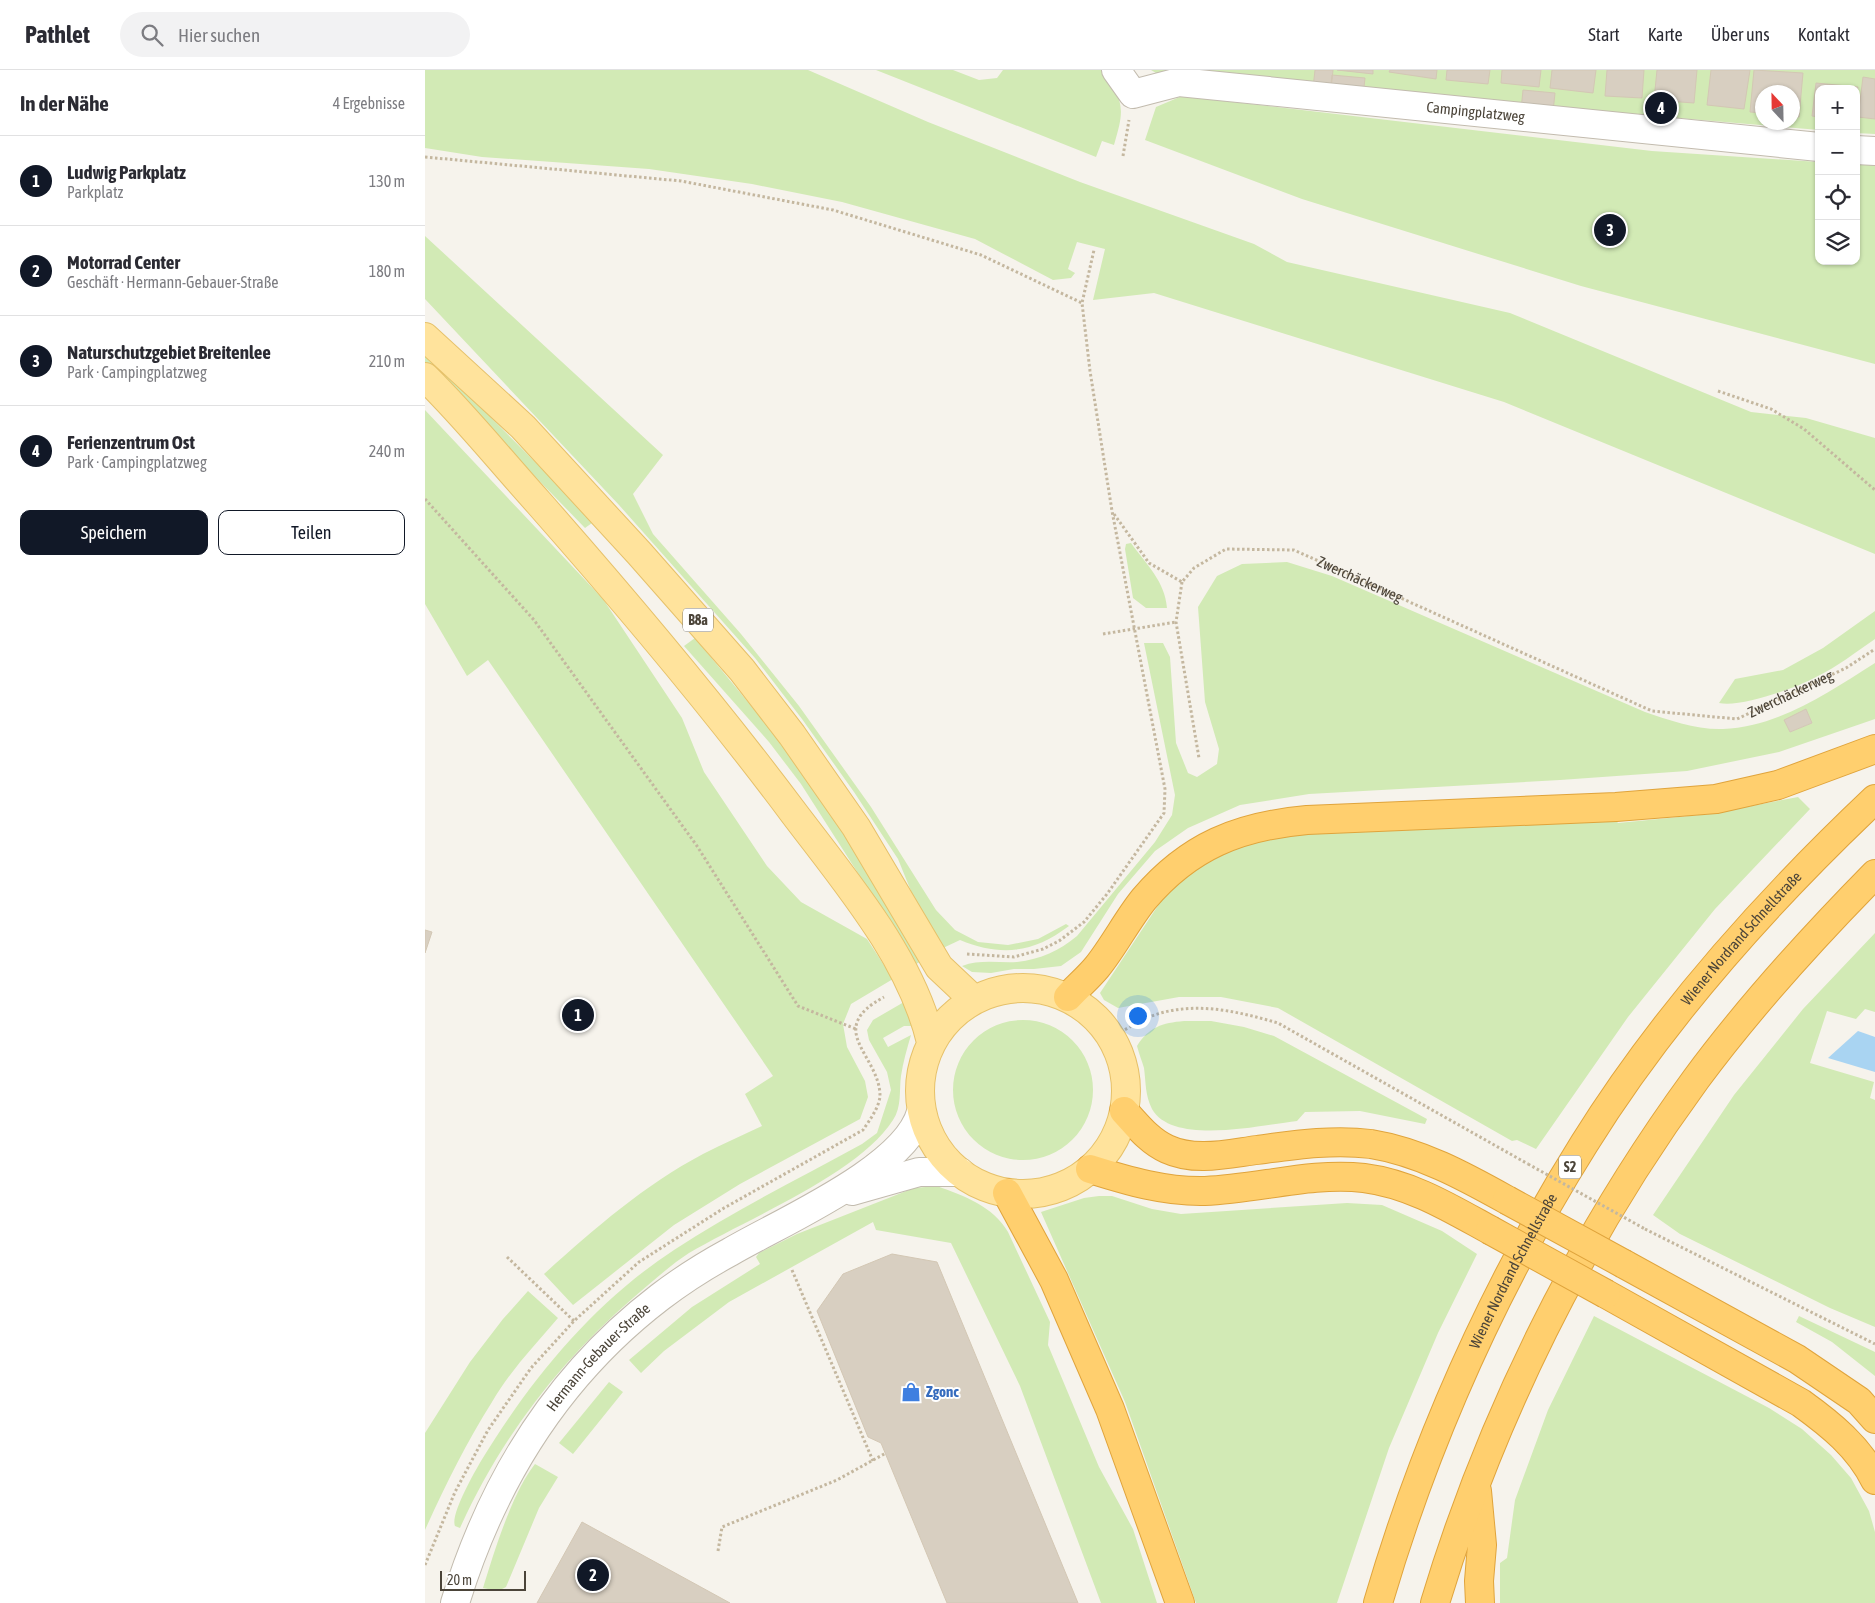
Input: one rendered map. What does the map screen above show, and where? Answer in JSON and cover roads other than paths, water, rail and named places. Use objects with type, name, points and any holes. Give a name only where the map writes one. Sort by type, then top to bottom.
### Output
[{"type":"highway","points":[[1068,998],[1097,967],[1144,900],[1165,876],[1201,850],[1238,832],[1276,823],[1307,820],[1616,807],[1716,798],[1778,786],[1875,749]]},
{"type":"highway","name":"Wiener Nordrand Schnellstraße","points":[[1378,1603],[1395,1543],[1430,1448],[1481,1331],[1523,1248],[1585,1142],[1655,1043],[1715,967],[1778,895],[1875,799]]},
{"type":"highway","points":[[1435,1603],[1476,1482],[1528,1359],[1634,1170],[1696,1079],[1757,1002],[1816,934],[1875,874]]},
{"type":"highway","points":[[1124,1111],[1150,1138],[1179,1154],[1217,1156],[1303,1144],[1340,1142],[1370,1144],[1409,1153],[1446,1167],[1797,1359],[1859,1401],[1875,1419]]},
{"type":"highway","points":[[1090,1169],[1151,1186],[1204,1191],[1310,1179],[1364,1178],[1395,1184],[1432,1198],[1801,1403],[1823,1419],[1845,1439],[1875,1480]]},
{"type":"highway","points":[[1007,1193],[1054,1280],[1107,1400],[1179,1603]]},
{"type":"highway","points":[[1476,1482],[1482,1545],[1479,1581],[1480,1603]]},
{"type":"main road","name":"B8a","points":[[425,337],[457,369],[523,426],[742,670],[792,735],[856,827],[939,967],[974,1000]]},
{"type":"main road","points":[[425,377],[455,406],[609,582],[766,776],[865,907],[911,983],[925,1015],[931,1042]]},
{"type":"main road","points":[[1037,988],[1068,998],[1093,1014],[1111,1037],[1122,1060],[1126,1086],[1124,1111],[1112,1143],[1090,1169],[1065,1185],[1037,1193],[1007,1193],[979,1184],[953,1168],[933,1141],[921,1112],[920,1076],[931,1042],[950,1018],[974,1000],[1005,989],[1037,988]]},
{"type":"street","name":"Campingplatzweg","points":[[1116,70],[1133,94],[1179,82],[1815,147]]},
{"type":"street","points":[[1860,150],[1875,151]]},
{"type":"street","name":"Hermann-Gebauer-Straße","points":[[455,1603],[473,1547],[494,1499],[526,1441],[562,1394],[599,1352],[660,1297],[730,1252],[834,1197],[879,1164],[909,1137],[919,1122],[921,1112]]},
{"type":"street","name":"Hermann-Gebauer-Straße","points":[[834,1197],[919,1172],[960,1172]]},
{"type":"water","points":[[1858,1031],[1875,1037],[1875,1072],[1828,1058]]},
{"type":"place","name":"Ferienzentrum Ost","points":[[1661,108]]},
{"type":"place","name":"Naturschutzgebiet Breitenlee","points":[[1610,230]]},
{"type":"place","name":"Ludwig Parkplatz","points":[[578,1015]]},
{"type":"place","name":"Zgonc","points":[[911,1392]]},
{"type":"place","name":"Motorrad Center","points":[[593,1575]]}]
